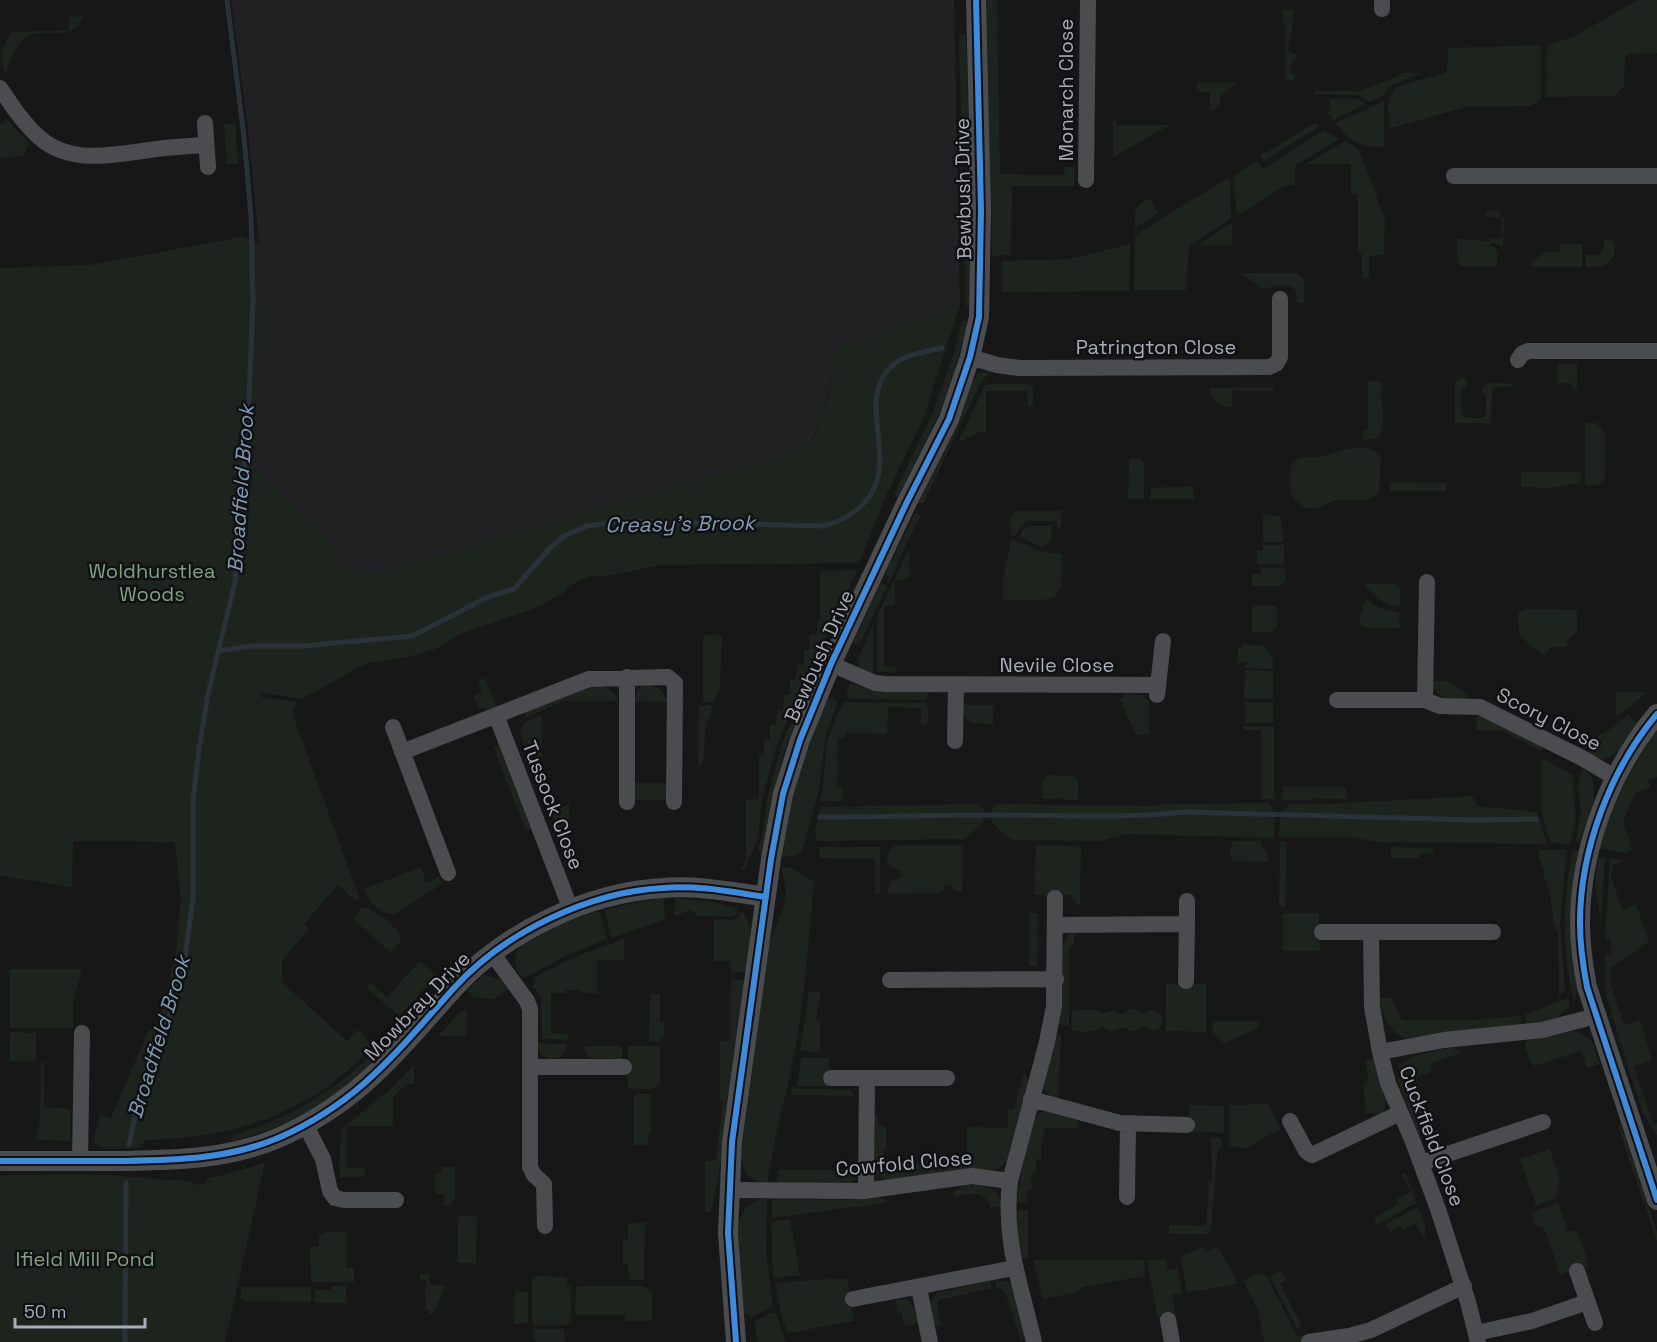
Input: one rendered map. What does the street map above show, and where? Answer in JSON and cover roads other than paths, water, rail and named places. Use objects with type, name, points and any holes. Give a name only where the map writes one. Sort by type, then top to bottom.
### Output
[{"type":"street","name":"Bewbush Drive","points":[[736,1342],[729,1259],[732,1142],[776,828],[789,772],[831,664],[906,504],[949,419],[970,357],[979,317],[981,259],[976,0]]},
{"type":"street","name":"Monarch Close","points":[[1086,180],[1088,0]]},
{"type":"street","points":[[0,88],[27,126],[41,140],[54,148],[70,153],[106,156],[206,145]]},
{"type":"street","points":[[205,123],[208,167]]},
{"type":"street","points":[[1454,176],[1657,176]]},
{"type":"street","name":"Patrington Close","points":[[970,357],[997,365],[1019,368],[1269,367],[1276,364],[1280,357],[1280,299]]},
{"type":"street","points":[[1518,360],[1527,351],[1657,351]]},
{"type":"street","points":[[1425,700],[1426,582]]},
{"type":"street","name":"Nevile Close","points":[[831,664],[875,683],[1157,690],[1163,640]]},
{"type":"street","points":[[627,677],[627,802]]},
{"type":"street","points":[[402,752],[589,679],[668,677],[675,683],[674,802]]},
{"type":"street","points":[[956,686],[956,741]]},
{"type":"street","name":"Scory Close","points":[[1337,700],[1425,700],[1440,706],[1486,709],[1616,778]]},
{"type":"street","points":[[1657,714],[1616,778],[1605,803],[1590,850],[1580,917],[1583,964],[1596,1016],[1657,1200]]},
{"type":"street","name":"Tussock Close","points":[[496,715],[571,910]]},
{"type":"street","points":[[393,728],[448,873]]},
{"type":"street","name":"Mowbray Drive","points":[[0,1161],[183,1160],[223,1155],[268,1141],[305,1124],[342,1102],[371,1078],[413,1036],[455,986],[492,953],[528,930],[571,910],[608,898],[662,888],[701,888],[766,897]]},
{"type":"street","points":[[1034,1342],[1014,1268],[1009,1221],[1010,1181],[1054,1006],[1055,898]]},
{"type":"street","points":[[1186,981],[1188,902]]},
{"type":"street","points":[[1056,925],[1187,924]]},
{"type":"street","points":[[1322,932],[1493,932]]},
{"type":"street","points":[[1371,932],[1372,1007],[1380,1053]]},
{"type":"street","points":[[492,953],[527,1001],[530,1009],[530,1167],[534,1175],[544,1184],[545,1226]]},
{"type":"street","points":[[890,980],[1056,979]]},
{"type":"street","name":"Cuckfield Close","points":[[1477,1337],[1464,1286],[1421,1163],[1385,1075],[1380,1053],[1450,1040],[1542,1030],[1596,1016]]},
{"type":"street","points":[[80,1161],[82,1033]]},
{"type":"street","points":[[530,1067],[624,1067]]},
{"type":"street","points":[[831,1078],[946,1078]]},
{"type":"street","points":[[866,1191],[867,1078]]},
{"type":"street","points":[[1031,1099],[1128,1125],[1187,1125]]},
{"type":"street","points":[[1290,1121],[1306,1151],[1312,1155],[1400,1113]]},
{"type":"street","points":[[1421,1163],[1543,1122]]},
{"type":"street","points":[[305,1124],[323,1159],[330,1191],[335,1198],[396,1200]]},
{"type":"street","points":[[1127,1197],[1128,1125]]},
{"type":"street","name":"Cowfold Close","points":[[729,1190],[866,1191],[965,1176],[1010,1181]]},
{"type":"street","points":[[853,1299],[1014,1268]]},
{"type":"street","points":[[1577,1271],[1594,1323]]},
{"type":"street","points":[[1309,1342],[1371,1330],[1464,1286]]},
{"type":"street","points":[[919,1288],[930,1342]]},
{"type":"street","points":[[1477,1337],[1587,1302]]},
{"type":"street","points":[[1168,1320],[1172,1342]]},
{"type":"waterway","name":"Broadfield Brook","points":[[129,1145],[140,1092],[164,1034],[184,966],[193,898],[193,801],[199,749],[208,694],[235,582],[248,425],[253,298],[251,216],[227,0]]},
{"type":"waterway","name":"Creasy's Brook","points":[[219,651],[251,646],[303,646],[412,636],[488,597],[514,589],[550,548],[563,537],[586,526],[624,521],[823,526],[838,522],[859,508],[873,491],[879,473],[876,399],[880,382],[891,367],[902,359],[942,348]]},
{"type":"waterway","points":[[820,817],[1114,816],[1186,812],[1473,820],[1536,819]]},
{"type":"waterway","name":"Broadfield Brook","points":[[125,1342],[126,1183]]},
{"type":"park label","name":"Woldhurstlea Woods","points":[[152,582]]},
{"type":"park label","name":"Ifield Mill Pond","points":[[85,1259]]}]
